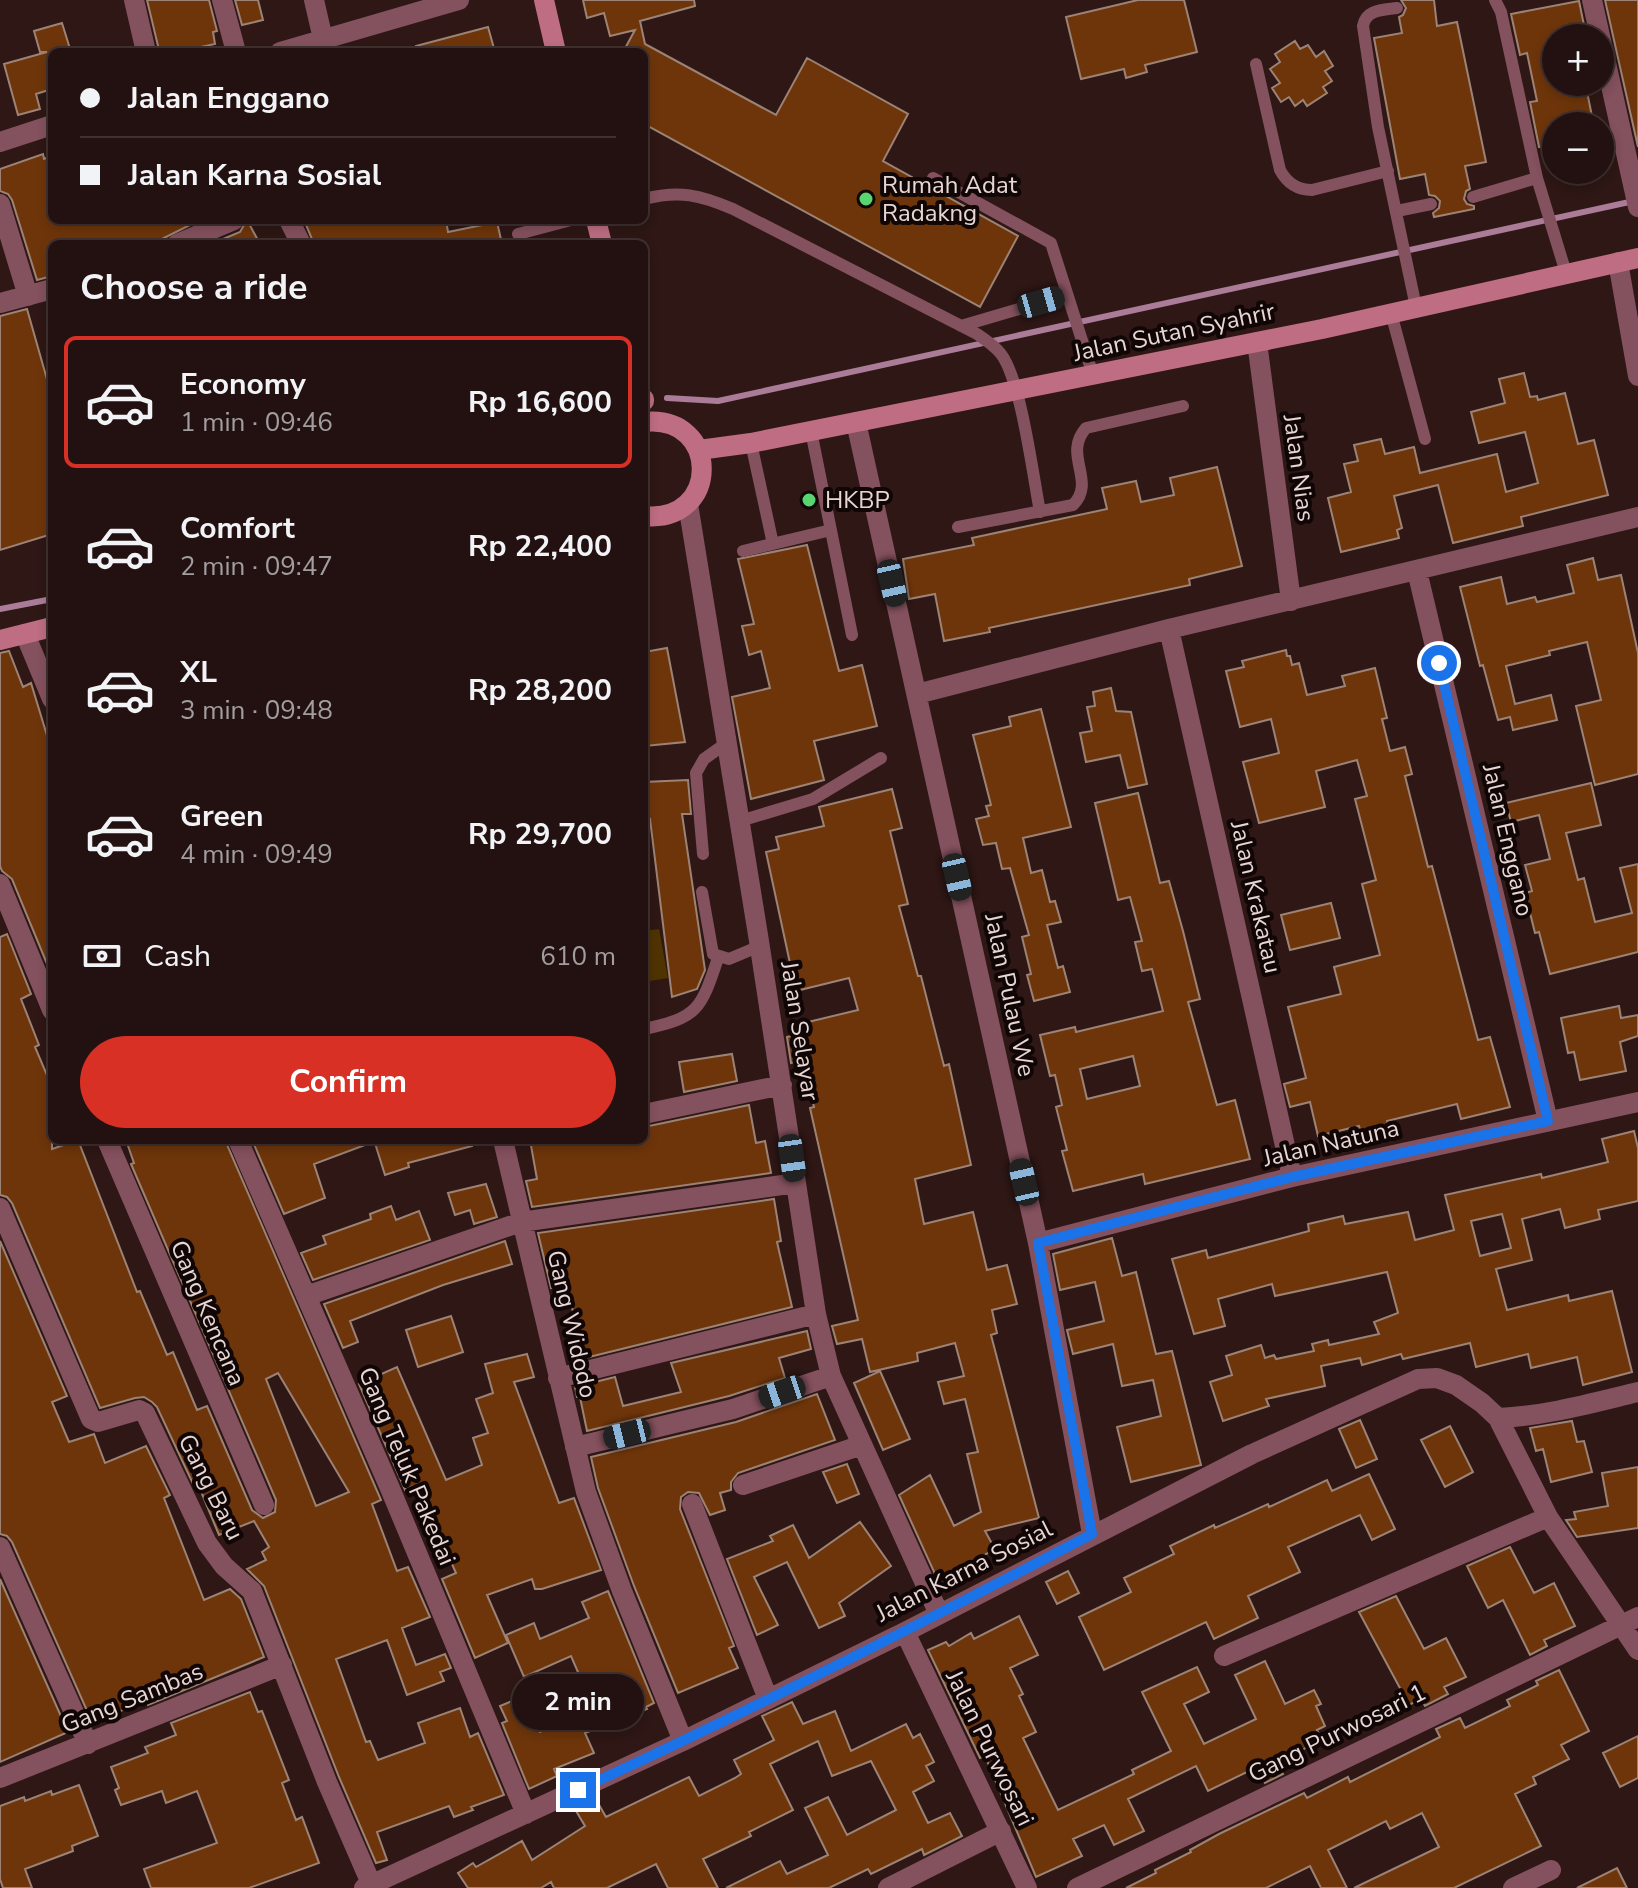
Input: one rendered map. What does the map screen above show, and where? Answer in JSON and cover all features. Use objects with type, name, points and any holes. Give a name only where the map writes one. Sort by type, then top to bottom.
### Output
[{"type":"street","points":[[134,0],[145,48]]},
{"type":"street","points":[[222,0],[235,48]]},
{"type":"street","points":[[314,0],[323,39]]},
{"type":"street","points":[[293,48],[459,0]]},
{"type":"street","points":[[544,0],[555,48]]},
{"type":"street","points":[[1592,0],[1638,207]]},
{"type":"street","points":[[0,142],[48,126]]},
{"type":"street","points":[[0,204],[42,292],[0,303]]},
{"type":"street","points":[[186,240],[224,224]]},
{"type":"street","points":[[1628,260],[1638,375]]},
{"type":"street","name":"Jalan Sutan Syahrir","points":[[707,454],[1257,342],[1628,260]]},
{"type":"street","name":"Jalan Nias","points":[[1257,342],[1291,601]]},
{"type":"street","points":[[648,518],[662,517],[682,508],[697,492],[707,454],[675,425],[651,421]]},
{"type":"street","name":"Jalan Pulau We","points":[[856,422],[1038,1243],[1092,1534]]},
{"type":"street","name":"Jalan Selayar","points":[[682,508],[693,529],[816,1314],[831,1376],[939,1614]]},
{"type":"street","points":[[917,694],[1169,629],[1638,517]]},
{"type":"street","name":"Jalan Enggano","points":[[1417,571],[1548,1121]]},
{"type":"street","points":[[0,640],[48,628]]},
{"type":"street","name":"Jalan Krakatau","points":[[1169,629],[1292,1177]]},
{"type":"street","points":[[25,634],[48,689]]},
{"type":"street","points":[[0,884],[48,1000]]},
{"type":"street","points":[[648,1113],[782,1085]]},
{"type":"street","name":"Jalan Natuna","points":[[1038,1243],[1292,1177],[1638,1102]]},
{"type":"street","name":"Gang Kencana","points":[[109,1144],[264,1505]]},
{"type":"street","name":"Gang Teluk Pakedai","points":[[240,1144],[389,1486],[526,1814]]},
{"type":"street","name":"Gang Widodo","points":[[508,1144],[521,1222],[594,1517],[683,1741]]},
{"type":"street","points":[[306,1296],[521,1222],[796,1183]]},
{"type":"street","name":"Gang Baru","points":[[0,1208],[91,1419],[98,1422],[138,1410],[145,1413],[207,1543],[224,1566],[252,1591],[369,1887]]},
{"type":"street","points":[[558,1378],[816,1314]]},
{"type":"street","points":[[575,1447],[733,1409],[831,1376]]},
{"type":"street","name":"Jalan Karna Sosial","points":[[369,1887],[683,1741],[905,1632],[1252,1454],[1418,1379],[1437,1378],[1456,1385],[1498,1418]]},
{"type":"street","points":[[1638,1392],[1566,1409],[1498,1418],[1548,1517],[1629,1621],[1638,1650]]},
{"type":"street","points":[[743,1485],[862,1445]]},
{"type":"street","points":[[692,1504],[768,1699]]},
{"type":"street","points":[[1224,1656],[1548,1517]]},
{"type":"street","points":[[0,1547],[88,1744]]},
{"type":"street","name":"Gang Purwosari 1","points":[[1077,1888],[1629,1621]]},
{"type":"street","name":"Jalan Purwosari","points":[[905,1632],[1027,1888]]},
{"type":"street","name":"Gang Sambas","points":[[0,1778],[282,1665]]},
{"type":"street","points":[[888,1888],[1001,1831]]},
{"type":"street","points":[[1513,1888],[1551,1870]]},
{"type":"lane","points":[[1495,0],[1501,12],[1537,178],[1566,273]]},
{"type":"lane","points":[[1397,8],[1372,12],[1363,22],[1371,87],[1416,307]]},
{"type":"lane","points":[[1256,64],[1280,170],[1292,185],[1302,190],[1312,190],[1388,171]]},
{"type":"lane","points":[[933,178],[1051,243],[1093,375]]},
{"type":"lane","points":[[1473,197],[1537,178]]},
{"type":"lane","points":[[648,198],[685,193],[733,209],[977,334],[993,346],[1003,356],[1016,391],[1040,512]]},
{"type":"lane","points":[[1397,211],[1431,204]]},
{"type":"lane","points":[[518,234],[556,224]]},
{"type":"lane","points":[[961,326],[1067,295]]},
{"type":"lane","points":[[1391,313],[1425,439]]},
{"type":"lane","points":[[958,527],[1070,507],[1078,500],[1082,480],[1076,445],[1086,428],[1183,406]]},
{"type":"lane","points":[[811,431],[852,635]]},
{"type":"lane","points":[[751,443],[773,544]]},
{"type":"lane","points":[[743,551],[831,530]]},
{"type":"lane","points":[[703,854],[696,773],[704,759],[728,742]]},
{"type":"lane","points":[[740,821],[813,799],[881,758]]},
{"type":"lane","points":[[702,892],[710,948],[718,958],[729,959],[760,946]]},
{"type":"lane","points":[[648,1028],[680,1021],[694,1010],[718,958]]},
{"type":"shaded area","points":[[659,929],[668,978],[648,981],[648,930]]},
{"type":"building","points":[[147,0],[209,0],[217,31],[213,32],[215,44],[196,48],[159,48]]},
{"type":"building","points":[[235,0],[258,0],[263,20],[242,25]]},
{"type":"building","name":"Rumah Adat Radakng","points":[[583,0],[694,0],[695,6],[640,21],[645,44],[776,115],[807,58],[908,114],[883,161],[1018,236],[980,307],[648,126],[648,48],[625,48],[635,30],[610,36],[604,13],[587,18]]},
{"type":"building","points":[[1138,0],[1184,0],[1197,52],[1145,65],[1147,72],[1126,78],[1124,69],[1081,79],[1066,17]]},
{"type":"building","points":[[1401,0],[1434,0],[1437,26],[1457,22],[1486,162],[1465,166],[1470,189],[1466,191],[1464,199],[1474,209],[1434,217],[1440,201],[1429,195],[1425,174],[1400,179],[1374,38],[1402,33],[1399,17],[1406,8]]},
{"type":"building","points":[[1605,0],[1638,0],[1638,147],[1614,40],[1614,24],[1610,24]]},
{"type":"building","points":[[1579,1],[1584,24],[1542,24],[1542,96],[1588,96],[1591,112],[1542,112],[1542,146],[1539,147],[1530,102],[1537,101],[1527,53],[1520,55],[1511,14]]},
{"type":"building","points":[[62,23],[70,48],[48,48],[48,90],[36,94],[40,109],[18,115],[4,64],[47,52],[40,52],[34,31]]},
{"type":"building","points":[[488,27],[494,48],[416,48]]},
{"type":"building","points":[[1295,41],[1300,49],[1308,45],[1316,57],[1324,51],[1333,66],[1325,71],[1332,81],[1323,87],[1327,93],[1307,106],[1303,100],[1295,106],[1289,97],[1281,102],[1272,88],[1280,83],[1270,69],[1280,62],[1275,54]]},
{"type":"building","points":[[43,154],[44,159],[48,158],[48,224],[192,224],[160,240],[48,240],[48,277],[37,280],[12,200],[0,191],[0,169]]},
{"type":"building","points":[[245,224],[249,224],[258,240],[221,240],[240,232]]},
{"type":"building","points":[[306,224],[447,224],[448,232],[497,224],[501,240],[312,240]]},
{"type":"building","points":[[27,309],[48,383],[48,535],[0,550],[0,316]]},
{"type":"building","points":[[1524,373],[1530,397],[1537,396],[1538,400],[1565,393],[1578,444],[1594,440],[1608,495],[1521,517],[1523,526],[1453,543],[1438,485],[1394,496],[1402,528],[1397,530],[1399,538],[1341,552],[1328,498],[1351,492],[1344,464],[1358,461],[1354,445],[1381,439],[1385,454],[1414,447],[1420,473],[1497,454],[1506,492],[1538,483],[1525,432],[1479,443],[1471,412],[1505,403],[1499,379]]},
{"type":"building","points":[[1217,467],[1242,566],[1189,579],[1190,585],[989,628],[990,632],[944,641],[935,594],[909,599],[903,559],[974,545],[972,538],[1107,509],[1102,488],[1136,481],[1141,502],[1174,495],[1170,478]]},
{"type":"building","points":[[807,545],[839,671],[862,665],[877,726],[814,741],[824,780],[751,799],[732,697],[770,688],[761,651],[749,655],[742,626],[754,624],[738,559]]},
{"type":"building","points":[[1593,558],[1598,580],[1621,575],[1638,653],[1638,774],[1595,785],[1576,706],[1601,700],[1587,642],[1506,666],[1515,704],[1551,695],[1557,720],[1513,730],[1510,717],[1498,720],[1483,665],[1480,666],[1460,587],[1501,577],[1507,604],[1535,597],[1537,602],[1574,593],[1567,565]]},
{"type":"building","points":[[667,648],[685,742],[648,746],[648,651]]},
{"type":"building","points":[[1286,650],[1292,665],[1299,663],[1307,695],[1345,686],[1342,676],[1375,668],[1387,718],[1382,719],[1390,751],[1405,747],[1412,774],[1405,776],[1478,1040],[1490,1037],[1510,1107],[1461,1119],[1457,1104],[1387,1121],[1389,1130],[1362,1136],[1359,1126],[1318,1136],[1310,1102],[1290,1107],[1284,1084],[1306,1078],[1288,1007],[1341,994],[1334,967],[1380,955],[1362,884],[1376,880],[1355,799],[1367,796],[1357,760],[1316,771],[1325,807],[1259,823],[1243,762],[1279,753],[1271,719],[1240,727],[1226,671],[1244,667],[1242,661]]},
{"type":"building","points":[[9,651],[23,687],[31,683],[48,739],[48,966],[12,879],[0,866],[0,653]]},
{"type":"building","points":[[1111,688],[1116,711],[1131,712],[1147,784],[1128,788],[1120,755],[1086,762],[1080,733],[1092,731],[1087,707],[1095,706],[1093,692]]},
{"type":"building","points":[[1041,709],[1071,827],[1023,838],[1031,873],[1042,870],[1050,902],[1055,901],[1061,922],[1047,925],[1058,968],[1063,966],[1070,992],[1034,1001],[1022,937],[1029,935],[1010,868],[1002,869],[996,843],[983,845],[976,819],[989,816],[986,806],[991,805],[973,735],[1011,726],[1009,717]]},
{"type":"building","points":[[688,780],[691,814],[682,814],[705,970],[697,989],[672,997],[648,819],[648,782]]},
{"type":"building","points":[[1591,783],[1601,825],[1566,833],[1578,880],[1584,878],[1595,922],[1632,913],[1620,868],[1638,864],[1638,952],[1550,974],[1525,893],[1532,891],[1525,865],[1550,859],[1539,815],[1511,822],[1506,803]]},
{"type":"building","points":[[892,789],[902,828],[890,831],[908,904],[899,906],[944,1066],[949,1064],[971,1165],[915,1179],[924,1224],[973,1212],[987,1270],[1007,1265],[1017,1304],[992,1310],[997,1333],[991,1335],[1039,1518],[985,1531],[995,1549],[972,1562],[975,1569],[940,1585],[899,1495],[930,1475],[954,1526],[981,1512],[967,1454],[978,1452],[965,1399],[944,1404],[938,1382],[964,1376],[955,1343],[917,1353],[918,1361],[870,1372],[862,1339],[837,1344],[832,1326],[858,1320],[810,1108],[814,1107],[803,1060],[791,1063],[787,1037],[810,1031],[808,1022],[858,1010],[849,978],[796,991],[766,852],[779,849],[776,837],[824,826],[819,807]]},
{"type":"building","points":[[1138,793],[1160,883],[1169,881],[1183,931],[1200,999],[1188,1002],[1217,1105],[1235,1100],[1250,1159],[1145,1184],[1143,1174],[1073,1191],[1062,1151],[1067,1150],[1056,1107],[1062,1105],[1055,1075],[1050,1076],[1040,1035],[1075,1027],[1076,1032],[1163,1011],[1152,969],[1142,971],[1135,942],[1142,941],[1130,897],[1118,900],[1095,803]],"holes":[[[1133,1056],[1140,1086],[1087,1099],[1080,1069]]]},
{"type":"building","points":[[1331,903],[1340,938],[1290,950],[1281,915]]},
{"type":"building","points":[[7,934],[31,994],[21,999],[48,1078],[48,1144],[52,1144],[52,1149],[80,1144],[137,1292],[140,1291],[167,1355],[173,1352],[197,1410],[207,1406],[252,1510],[263,1518],[275,1512],[276,1500],[131,1164],[134,1163],[127,1144],[227,1144],[381,1500],[372,1504],[397,1571],[408,1567],[430,1617],[402,1628],[416,1665],[445,1654],[451,1668],[440,1672],[444,1681],[407,1695],[387,1640],[336,1659],[366,1742],[370,1741],[378,1760],[425,1743],[418,1723],[460,1708],[470,1737],[478,1733],[504,1795],[454,1817],[449,1806],[377,1832],[387,1860],[376,1863],[264,1586],[247,1569],[266,1560],[262,1552],[269,1547],[254,1521],[219,1535],[198,1484],[194,1486],[152,1402],[144,1397],[135,1398],[100,1408],[12,1203],[0,1195],[0,937]],"holes":[[[278,1373],[349,1492],[316,1506],[266,1379]]]},
{"type":"building","points":[[1619,1006],[1621,1018],[1638,1015],[1638,1036],[1620,1042],[1626,1071],[1580,1080],[1574,1052],[1568,1053],[1561,1018]]},
{"type":"building","points":[[732,1054],[737,1081],[684,1092],[679,1062]]},
{"type":"building","points":[[749,1105],[756,1143],[765,1141],[771,1173],[532,1207],[526,1181],[537,1179],[531,1144],[648,1144],[648,1126]]},
{"type":"building","points":[[1634,1131],[1638,1148],[1638,1201],[1598,1210],[1600,1219],[1565,1228],[1560,1209],[1522,1219],[1532,1260],[1496,1269],[1507,1310],[1568,1295],[1569,1301],[1612,1291],[1632,1372],[1583,1385],[1577,1357],[1531,1368],[1528,1354],[1476,1367],[1470,1343],[1403,1359],[1401,1354],[1362,1365],[1360,1358],[1321,1366],[1325,1386],[1266,1399],[1269,1406],[1223,1421],[1210,1382],[1232,1375],[1226,1356],[1261,1345],[1265,1358],[1274,1355],[1276,1359],[1314,1351],[1312,1344],[1328,1340],[1329,1345],[1379,1334],[1374,1322],[1398,1313],[1387,1272],[1275,1296],[1272,1284],[1218,1299],[1225,1326],[1194,1334],[1172,1259],[1206,1250],[1208,1258],[1309,1231],[1308,1224],[1343,1216],[1345,1224],[1408,1212],[1415,1240],[1454,1230],[1445,1195],[1541,1174],[1542,1178],[1608,1162],[1602,1139]],"holes":[[[1502,1214],[1511,1248],[1480,1256],[1471,1221]]]},
{"type":"building","points":[[254,1144],[368,1144],[314,1164],[325,1198],[284,1214]]},
{"type":"building","points":[[375,1144],[472,1144],[408,1163],[409,1167],[385,1175]]},
{"type":"building","points":[[486,1184],[497,1217],[474,1224],[470,1210],[455,1215],[448,1193]]},
{"type":"building","points":[[774,1199],[781,1241],[777,1242],[792,1307],[573,1361],[568,1337],[578,1335],[567,1285],[551,1288],[538,1233]]},
{"type":"building","points":[[391,1206],[396,1220],[419,1211],[430,1240],[313,1280],[301,1253],[326,1244],[323,1236],[371,1219],[370,1214]]},
{"type":"building","points":[[1112,1238],[1122,1276],[1136,1272],[1156,1354],[1172,1351],[1201,1465],[1131,1482],[1117,1427],[1161,1416],[1153,1380],[1122,1386],[1113,1344],[1073,1354],[1067,1330],[1104,1321],[1095,1282],[1060,1290],[1053,1254]]},
{"type":"building","points":[[0,1241],[67,1396],[52,1402],[69,1442],[94,1434],[105,1463],[146,1446],[170,1495],[164,1498],[204,1600],[230,1589],[241,1599],[264,1657],[148,1705],[146,1701],[92,1722],[12,1542],[0,1534]]},
{"type":"building","points":[[505,1241],[512,1264],[443,1285],[350,1321],[358,1342],[343,1348],[324,1304]]},
{"type":"building","points":[[451,1316],[463,1352],[418,1367],[406,1330]]},
{"type":"building","points":[[807,1331],[811,1349],[779,1358],[785,1378],[729,1396],[587,1431],[575,1387],[615,1377],[623,1406],[681,1392],[671,1363]]},
{"type":"building","points":[[527,1354],[534,1377],[514,1382],[559,1503],[574,1498],[601,1570],[542,1589],[535,1589],[532,1579],[487,1595],[508,1643],[475,1658],[442,1579],[456,1573],[438,1533],[434,1535],[413,1486],[405,1490],[359,1384],[397,1367],[446,1480],[482,1465],[473,1438],[488,1433],[476,1399],[493,1393],[485,1364]]},
{"type":"building","points":[[880,1371],[910,1439],[883,1450],[854,1383]]},
{"type":"building","points":[[817,1394],[835,1440],[738,1473],[731,1482],[731,1490],[720,1493],[725,1510],[710,1515],[699,1493],[688,1492],[681,1497],[680,1509],[734,1646],[729,1648],[738,1668],[678,1693],[634,1586],[598,1488],[591,1457],[736,1422]]},
{"type":"building","points":[[1360,1420],[1377,1459],[1356,1468],[1339,1429]]},
{"type":"building","points":[[1572,1421],[1577,1442],[1584,1441],[1592,1472],[1551,1482],[1543,1449],[1536,1451],[1530,1428]]},
{"type":"building","points":[[1450,1426],[1473,1472],[1445,1487],[1421,1440]]},
{"type":"building","points":[[847,1464],[859,1494],[837,1503],[823,1472]]},
{"type":"building","points":[[1638,1467],[1638,1528],[1577,1537],[1566,1520],[1576,1519],[1574,1512],[1608,1506],[1602,1473]]},
{"type":"building","points":[[1369,1474],[1395,1529],[1372,1540],[1360,1515],[1288,1547],[1300,1572],[1248,1596],[1258,1618],[1214,1639],[1206,1622],[1104,1670],[1079,1617],[1131,1592],[1124,1578],[1174,1554],[1170,1546],[1214,1525],[1215,1528],[1268,1504],[1269,1507],[1327,1480],[1332,1491]]},
{"type":"building","points":[[860,1522],[891,1566],[839,1603],[845,1616],[819,1628],[787,1562],[754,1577],[778,1625],[757,1635],[727,1559],[773,1541],[770,1536],[793,1525],[809,1558]]},
{"type":"building","points":[[1510,1547],[1534,1593],[1554,1583],[1575,1626],[1544,1640],[1547,1646],[1530,1655],[1503,1600],[1488,1608],[1467,1566]]},
{"type":"building","points":[[1068,1571],[1079,1593],[1057,1604],[1046,1582]]},
{"type":"building","points":[[0,1579],[68,1732],[0,1762]]},
{"type":"building","points":[[608,1591],[654,1703],[647,1709],[585,1733],[594,1753],[554,1769],[557,1776],[529,1789],[502,1723],[507,1721],[500,1706],[524,1696],[540,1732],[594,1709],[571,1656],[524,1677],[506,1635],[534,1623],[540,1639],[589,1618],[582,1602]]},
{"type":"building","points":[[1396,1596],[1424,1649],[1446,1638],[1466,1677],[1444,1687],[1448,1694],[1425,1706],[1421,1699],[1409,1705],[1359,1612]]},
{"type":"building","points":[[1019,1616],[1038,1655],[1010,1668],[1036,1732],[1023,1738],[1058,1810],[1134,1774],[1132,1770],[1171,1751],[1142,1692],[1197,1667],[1209,1692],[1184,1704],[1204,1744],[1256,1719],[1235,1675],[1265,1661],[1285,1704],[1314,1690],[1321,1704],[1316,1706],[1325,1726],[1317,1730],[1322,1740],[1277,1762],[1283,1774],[1265,1783],[1257,1767],[1208,1791],[1196,1766],[1128,1799],[1144,1831],[1114,1845],[1104,1825],[1073,1839],[1082,1856],[1036,1877],[985,1756],[980,1758],[928,1650],[946,1642],[949,1646],[971,1633],[974,1639]]},
{"type":"building","points":[[1559,1670],[1589,1731],[1561,1745],[1569,1759],[1533,1777],[1536,1784],[1515,1794],[1541,1846],[1454,1888],[1354,1888],[1439,1847],[1422,1813],[1390,1829],[1386,1821],[1328,1850],[1347,1888],[1321,1888],[1310,1866],[1266,1888],[1126,1888],[1219,1834],[1304,1793],[1307,1798],[1348,1777],[1350,1782],[1440,1737],[1436,1729],[1460,1718],[1465,1728],[1510,1706],[1507,1700],[1538,1685],[1536,1681]]},
{"type":"building","points":[[250,1692],[258,1712],[262,1711],[289,1780],[282,1783],[296,1820],[302,1817],[319,1863],[249,1888],[151,1888],[144,1869],[217,1843],[197,1791],[166,1803],[162,1791],[121,1805],[111,1767],[148,1753],[145,1747],[176,1735],[171,1723]]},
{"type":"building","points":[[792,1702],[803,1724],[835,1711],[851,1751],[906,1724],[913,1738],[920,1734],[934,1762],[926,1766],[934,1781],[913,1792],[928,1823],[950,1813],[962,1836],[924,1855],[922,1849],[871,1874],[868,1869],[829,1888],[726,1888],[780,1861],[787,1874],[828,1855],[805,1808],[828,1797],[847,1835],[896,1810],[871,1761],[832,1776],[818,1741],[770,1764],[793,1810],[749,1832],[751,1836],[703,1859],[718,1888],[668,1888],[656,1864],[607,1888],[554,1888],[551,1882],[541,1888],[468,1888],[458,1873],[473,1863],[476,1867],[522,1841],[532,1860],[585,1826],[573,1806],[594,1796],[606,1817],[689,1777],[699,1796],[735,1778],[741,1774],[734,1760],[774,1740],[762,1716]]},
{"type":"building","points":[[1638,1736],[1638,1778],[1620,1787],[1603,1753]]},
{"type":"building","points":[[79,1785],[98,1836],[72,1846],[73,1851],[25,1869],[32,1888],[3,1888],[0,1879],[0,1806],[51,1791],[52,1795]]},
{"type":"building","points":[[1617,1868],[1627,1888],[1577,1888]]},
{"type":"waterway","points":[[667,398],[718,401],[1634,201]]},
{"type":"waterway","points":[[0,609],[48,600]]},
{"type":"place","name":"Rumah Adat Radakng","points":[[866,199]]},
{"type":"place","name":"HKBP","points":[[809,500]]},
{"type":"route","points":[[578,1790],[905,1632],[1092,1534],[1038,1243],[1292,1177],[1548,1121],[1439,663]]}]
